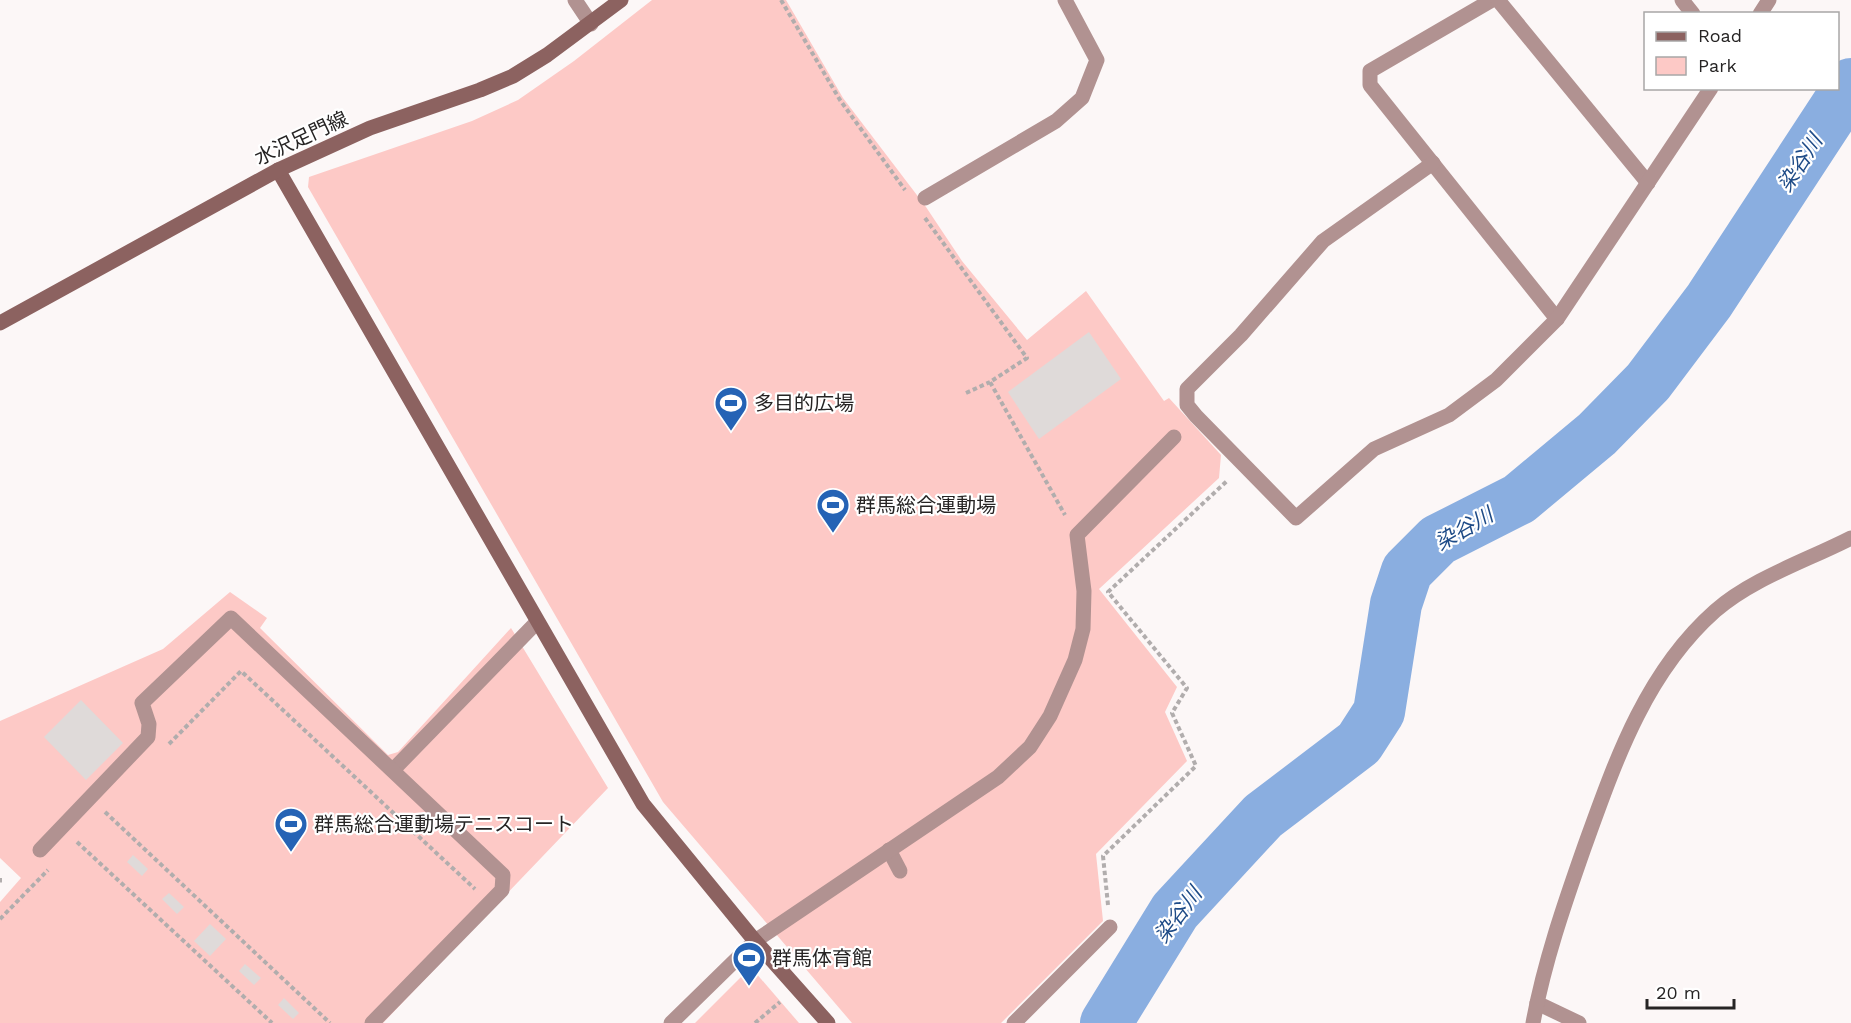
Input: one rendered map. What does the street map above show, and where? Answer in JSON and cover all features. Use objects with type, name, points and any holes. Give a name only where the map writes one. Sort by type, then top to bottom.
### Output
[{"type":"street","points":[[575,0],[591,24]]},
{"type":"street","name":"水沢足門線","points":[[0,323],[278,170],[370,128],[480,90],[513,76],[591,24],[621,0]]},
{"type":"street","points":[[925,198],[1056,121],[1082,98],[1097,60],[1065,0]]},
{"type":"street","points":[[1492,0],[1370,71],[1370,85],[1557,319]]},
{"type":"street","points":[[1498,0],[1648,183]]},
{"type":"street","points":[[1682,0],[1691,12]]},
{"type":"street","points":[[1433,163],[1323,241],[1241,335],[1187,389],[1187,405],[1296,519],[1374,449],[1449,415],[1497,380],[1557,319],[1710,90]]},
{"type":"street","points":[[278,170],[643,804],[755,940],[828,1023]]},
{"type":"street","points":[[671,1023],[755,940],[998,777],[1030,747],[1066,686],[1083,629],[1083,566],[1077,535],[1173,437]]},
{"type":"street","points":[[1533,1023],[1561,913],[1611,772],[1644,699],[1680,647],[1715,611],[1747,588],[1851,538]]},
{"type":"street","points":[[40,850],[148,736],[149,724],[142,703],[231,618],[503,875],[505,882],[502,890],[372,1023]]},
{"type":"street","points":[[393,770],[537,622]]},
{"type":"street","points":[[889,850],[900,871]]},
{"type":"street","points":[[1014,1023],[1110,927]]},
{"type":"street","points":[[1537,1003],[1579,1023]]},
{"type":"path","points":[[781,0],[840,100],[908,195]]},
{"type":"path","points":[[922,214],[1027,358],[990,382],[966,393]]},
{"type":"path","points":[[990,382],[1077,535]]},
{"type":"path","points":[[1110,927],[1103,856],[1197,766],[1172,713],[1187,688],[1107,592],[1228,482],[1229,449]]},
{"type":"path","points":[[163,751],[241,671],[476,891]]},
{"type":"path","points":[[97,819],[112,804]]},
{"type":"path","points":[[105,812],[330,1023]]},
{"type":"path","points":[[69,849],[83,834]]},
{"type":"path","points":[[76,841],[272,1023]]},
{"type":"path","points":[[0,920],[54,864]]},
{"type":"path","points":[[0,878],[0,884]]},
{"type":"path","points":[[755,1023],[784,997]]},
{"type":"green space","name":"群馬総合運動場","points":[[652,0],[786,0],[843,98],[926,207],[962,261],[1027,340],[1086,291],[1164,401],[1169,398],[1221,455],[1219,478],[1099,589],[1177,687],[1165,712],[1187,761],[1096,854],[1103,921],[1001,1023],[852,1023],[663,802],[308,187],[309,177],[472,121],[518,100],[574,61]]},
{"type":"green space","points":[[230,592],[267,618],[260,628],[388,755],[398,752],[511,628],[608,788],[383,1023],[0,1023],[0,902],[21,878],[0,858],[0,721],[163,649]]},
{"type":"green space","name":"群馬体育館","points":[[755,972],[799,1023],[695,1023],[745,973]]},
{"type":"building","points":[[1089,332],[1121,379],[1039,439],[1008,392]]},
{"type":"building","points":[[81,700],[123,743],[86,780],[44,737]]},
{"type":"building","points":[[133,855],[148,869],[142,876],[127,862]]},
{"type":"building","points":[[169,893],[184,907],[177,914],[162,899]]},
{"type":"building","points":[[210,924],[226,939],[210,956],[194,941]]},
{"type":"building","points":[[245,964],[261,978],[254,985],[239,971]]},
{"type":"building","points":[[284,998],[299,1013],[293,1019],[278,1005]]},
{"type":"waterway","name":"染谷川","points":[[1106,1023],[1175,911],[1263,816],[1359,743],[1379,712],[1396,604],[1407,571],[1438,540],[1519,499],[1597,434],[1648,382],[1709,301],[1851,84]]},
{"type":"place","name":"多目的広場","points":[[731,432]]},
{"type":"place","name":"群馬総合運動場","points":[[833,534]]},
{"type":"place","name":"群馬総合運動場テニスコート","points":[[291,853]]},
{"type":"place","name":"群馬体育館","points":[[749,987]]}]
